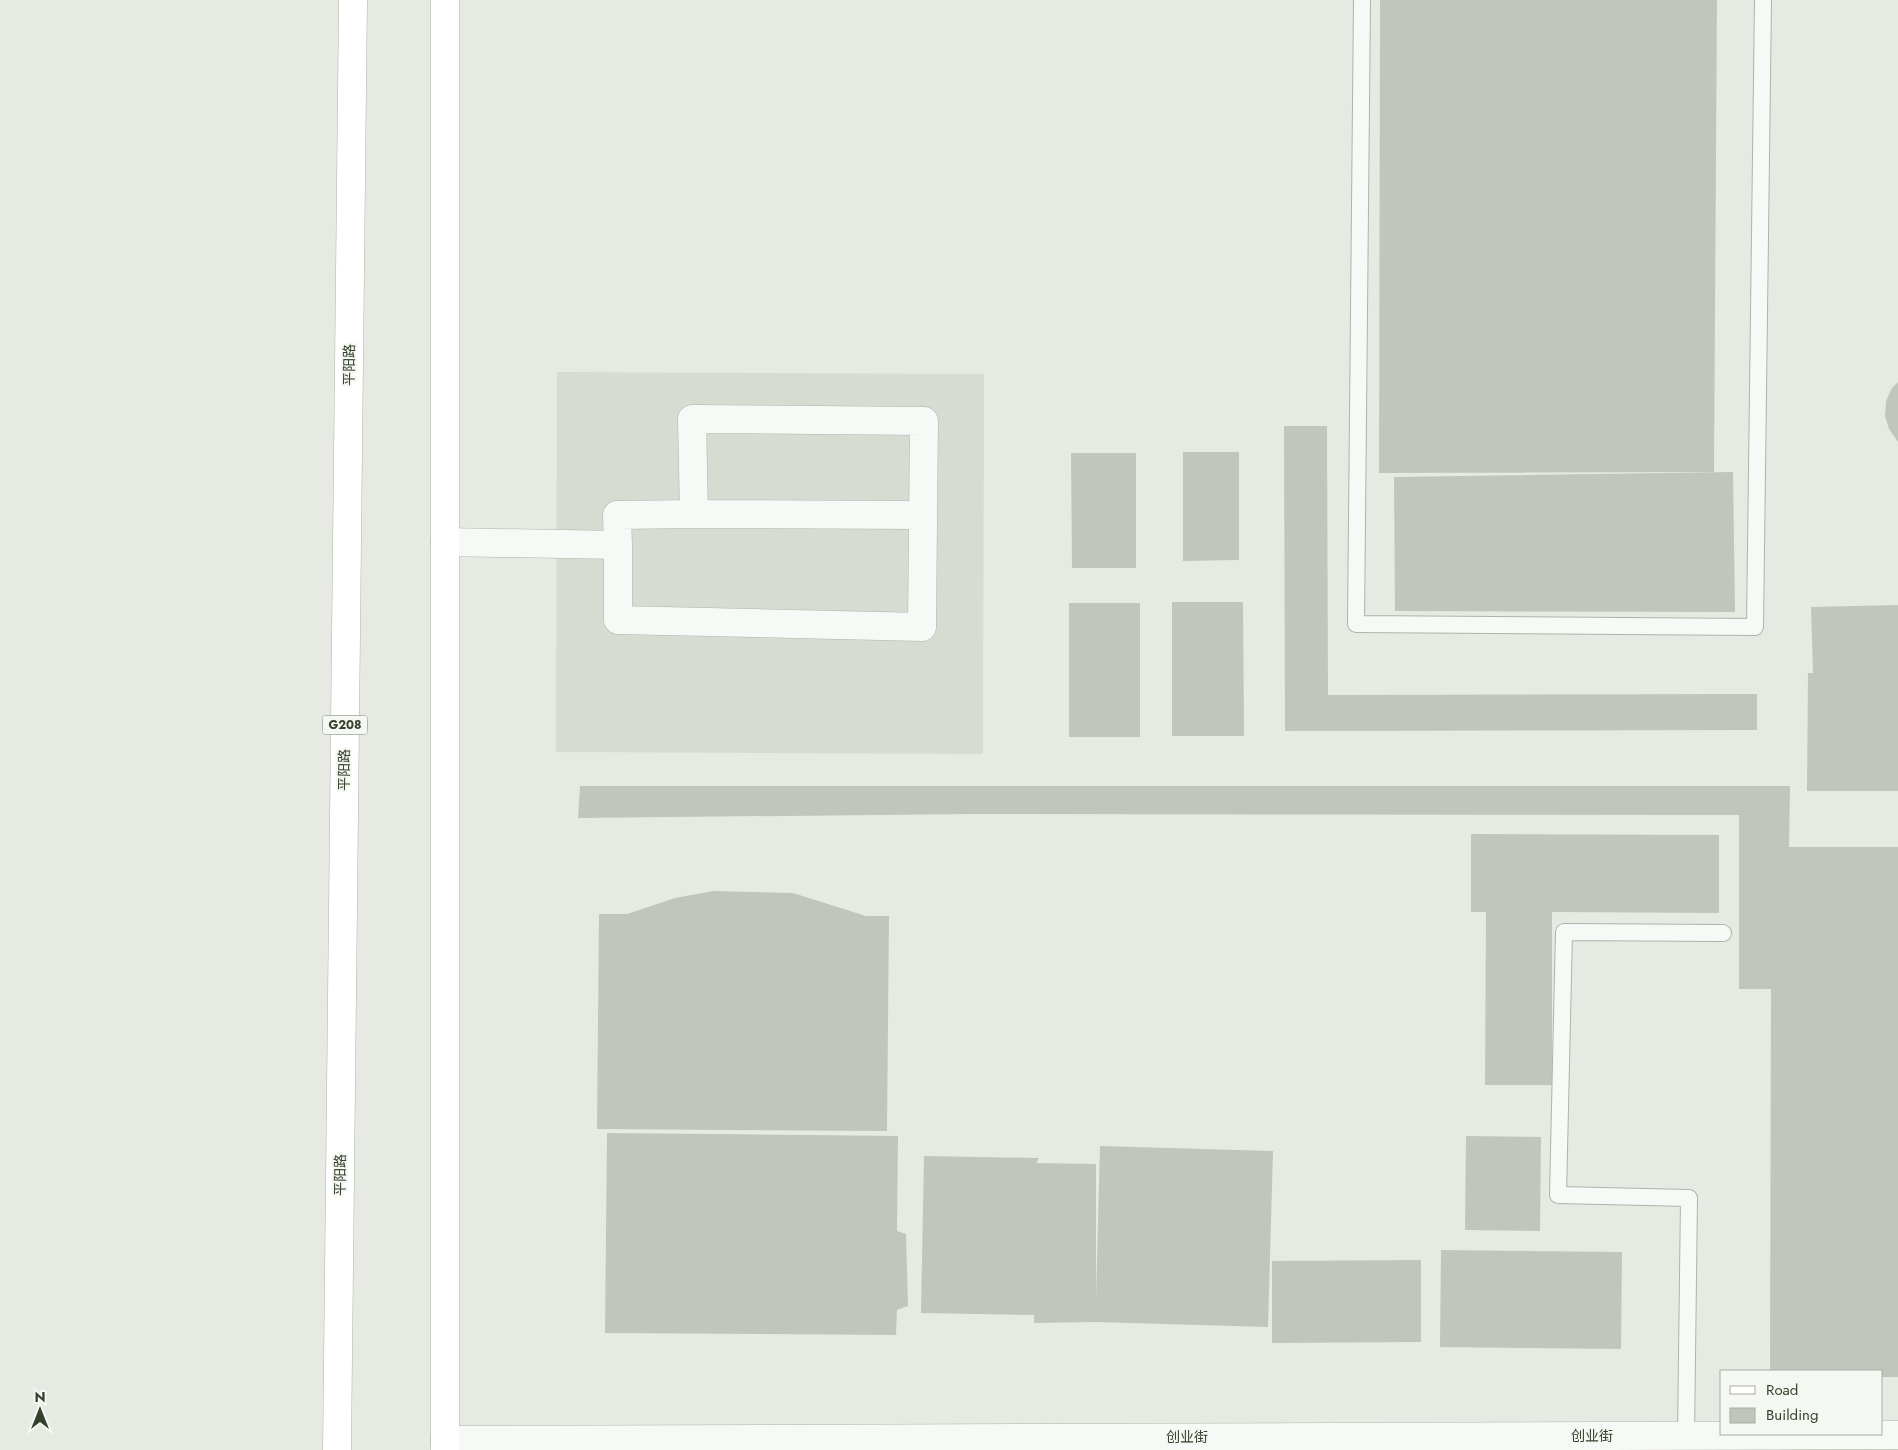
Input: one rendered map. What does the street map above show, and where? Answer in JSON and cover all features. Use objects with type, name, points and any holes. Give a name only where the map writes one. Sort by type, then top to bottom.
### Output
[{"type":"main road","name":"平阳路","points":[[337,1450],[353,0]]},
{"type":"main road","points":[[445,0],[445,1445]]},
{"type":"street","points":[[694,514],[692,419],[924,422],[924,515],[922,626],[618,620],[617,515],[924,515]]},
{"type":"street","points":[[445,542],[618,545]]},
{"type":"street","name":"创业街","points":[[445,1445],[1898,1435]]},
{"type":"lane","points":[[1362,0],[1356,624],[1746,626],[1755,626],[1763,0]]},
{"type":"lane","points":[[1686,1436],[1689,1198],[1558,1195],[1564,932],[1723,933]]},
{"type":"shaded area","points":[[557,372],[984,374],[983,754],[556,752]]},
{"type":"building","points":[[1380,0],[1717,0],[1714,472],[1379,473]]},
{"type":"building","points":[[1898,382],[1898,442],[1889,429],[1885,416],[1886,401],[1892,388]]},
{"type":"building","points":[[1284,426],[1327,426],[1328,695],[1757,694],[1757,730],[1285,731]]},
{"type":"building","points":[[1183,452],[1239,452],[1239,560],[1183,561]]},
{"type":"building","points":[[1071,453],[1136,453],[1136,568],[1072,568]]},
{"type":"building","points":[[1733,472],[1735,612],[1395,611],[1394,477]]},
{"type":"building","points":[[1172,602],[1243,602],[1244,736],[1172,736]]},
{"type":"building","points":[[1069,603],[1140,603],[1140,737],[1069,737]]},
{"type":"building","points":[[1898,605],[1898,791],[1807,791],[1808,673],[1813,673],[1811,607]]},
{"type":"building","points":[[580,786],[1790,786],[1789,847],[1898,847],[1898,1377],[1883,1377],[1883,1370],[1770,1370],[1771,989],[1739,989],[1739,815],[971,814],[578,818]]},
{"type":"building","points":[[1471,834],[1719,835],[1719,913],[1552,912],[1552,1085],[1485,1085],[1486,912],[1471,912]]},
{"type":"building","points":[[713,891],[793,893],[866,916],[889,916],[887,1131],[597,1129],[599,914],[627,914],[675,898]]},
{"type":"building","points":[[607,1133],[898,1136],[897,1231],[906,1234],[908,1306],[897,1310],[896,1335],[605,1333]]},
{"type":"building","points":[[1466,1136],[1541,1137],[1540,1231],[1465,1230]]},
{"type":"building","points":[[1100,1146],[1273,1151],[1268,1327],[1096,1322],[1034,1323],[1034,1315],[921,1313],[924,1156],[1039,1158],[1036,1163],[1096,1164],[1096,1299]]},
{"type":"building","points":[[1441,1250],[1622,1252],[1621,1349],[1440,1347]]},
{"type":"building","points":[[1421,1260],[1421,1342],[1272,1343],[1272,1261]]}]
